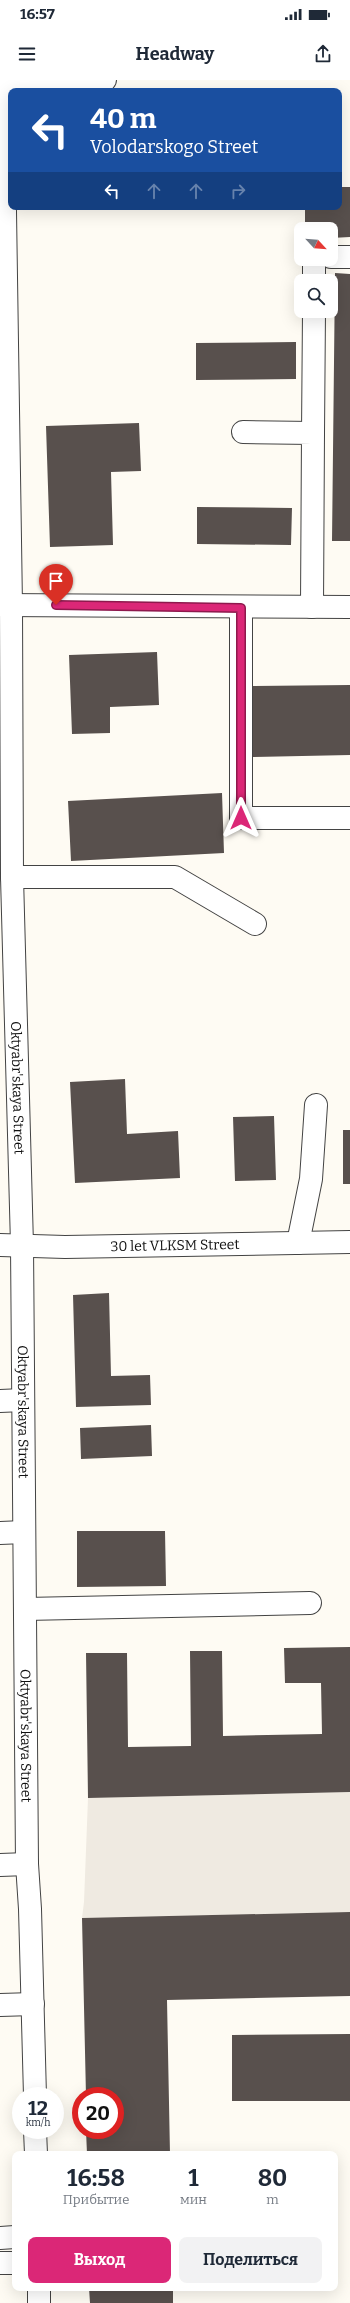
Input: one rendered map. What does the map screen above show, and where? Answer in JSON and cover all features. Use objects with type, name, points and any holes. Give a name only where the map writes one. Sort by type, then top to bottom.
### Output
[{"type":"street","points":[[3,81],[105,80]]},
{"type":"street","name":"Oktyabr'skaya Street","points":[[3,81],[6,606],[22,1245],[27,1864],[35,2087]]},
{"type":"street","points":[[338,257],[350,257]]},
{"type":"street","points":[[312,607],[314,318]]},
{"type":"street","points":[[243,432],[313,433]]},
{"type":"street","points":[[6,606],[241,608],[350,607]]},
{"type":"street","points":[[241,608],[241,818],[350,818]]},
{"type":"street","points":[[12,877],[175,877],[255,924]]},
{"type":"street","points":[[298,1243],[310,1180],[316,1105]]},
{"type":"street","name":"30 let VLKSM Street","points":[[0,1245],[65,1247],[350,1242]]},
{"type":"street","points":[[0,1401],[23,1400]]},
{"type":"street","points":[[0,1534],[24,1532]]},
{"type":"street","points":[[25,1609],[310,1603]]},
{"type":"street","points":[[0,1864],[27,1864]]},
{"type":"street","points":[[0,2005],[33,2004]]},
{"type":"street","points":[[35,2139],[36,2151]]},
{"type":"street","points":[[0,2238],[12,2237]]},
{"type":"street","points":[[0,2262],[12,2263]]},
{"type":"street","points":[[39,2291],[39,2303]]},
{"type":"shaded area","points":[[350,1792],[350,1912],[82,1918],[88,1798]]},
{"type":"building","points":[[342,187],[350,187],[350,237],[338,238],[338,222],[305,222],[305,210],[342,210]]},
{"type":"building","points":[[335,273],[350,274],[350,541],[332,541],[334,318],[338,318],[338,274]]},
{"type":"building","points":[[296,342],[296,379],[196,380],[196,343]]},
{"type":"building","points":[[139,423],[141,471],[111,472],[113,545],[50,547],[46,426]]},
{"type":"building","points":[[197,507],[292,508],[291,545],[197,544]]},
{"type":"building","points":[[157,652],[159,705],[110,707],[110,733],[72,734],[69,655]]},
{"type":"building","points":[[350,685],[350,755],[253,757],[253,686]]},
{"type":"building","points":[[222,793],[224,853],[71,861],[68,801]]},
{"type":"building","points":[[125,1079],[127,1134],[178,1131],[180,1178],[75,1183],[70,1082]]},
{"type":"building","points":[[274,1116],[276,1180],[235,1181],[233,1117]]},
{"type":"building","points":[[343,1130],[350,1130],[350,1184],[343,1184]]},
{"type":"building","points":[[109,1293],[111,1376],[150,1375],[151,1405],[76,1407],[73,1295]]},
{"type":"building","points":[[151,1425],[152,1456],[81,1459],[80,1428]]},
{"type":"building","points":[[77,1531],[165,1531],[166,1586],[77,1587]]},
{"type":"building","points":[[350,1647],[350,1792],[88,1798],[86,1653],[127,1653],[128,1747],[191,1746],[190,1651],[222,1651],[223,1736],[322,1734],[321,1683],[285,1683],[284,1648]]},
{"type":"building","points":[[350,1912],[350,1996],[167,2000],[170,2151],[87,2151],[86,2139],[124,2139],[124,2087],[86,2087],[82,1918]]},
{"type":"building","points":[[350,2034],[350,2101],[232,2101],[232,2035]]},
{"type":"building","points":[[89,2291],[173,2291],[173,2303],[90,2303]]},
{"type":"route","points":[[56,605],[241,608],[241,818]]}]
